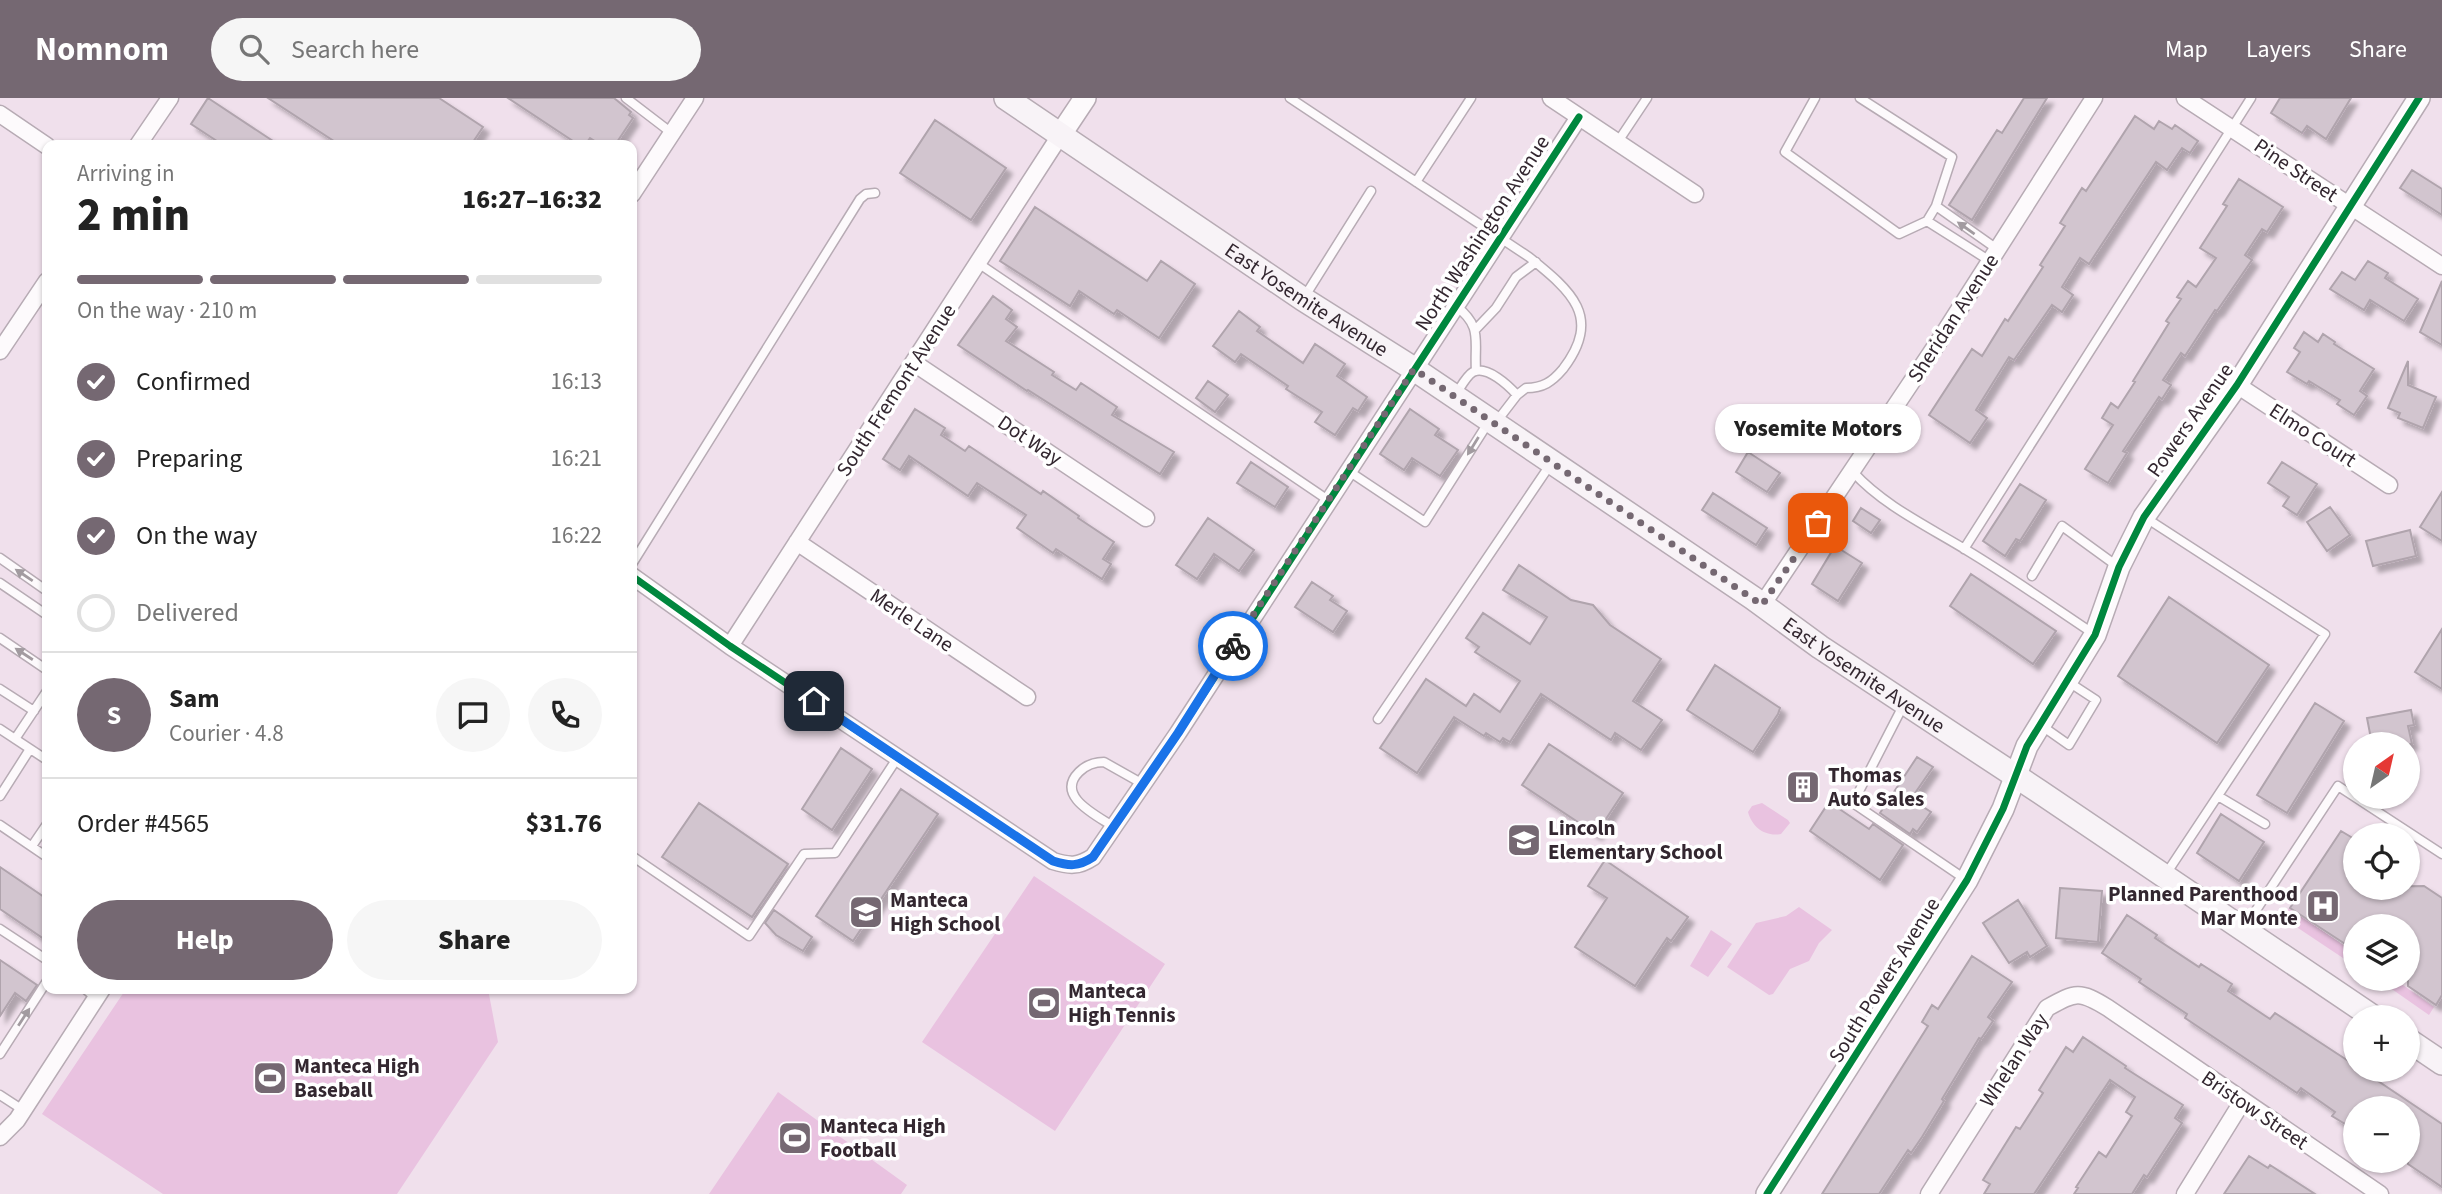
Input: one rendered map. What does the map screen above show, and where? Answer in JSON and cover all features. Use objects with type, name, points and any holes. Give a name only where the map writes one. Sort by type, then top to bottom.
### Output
[{"type":"main road","name":"East Yosemite Avenue","points":[[1006,98],[1303,299],[1414,369],[1820,647],[2355,1005]]},
{"type":"main road","points":[[2420,1047],[2437,1057]]},
{"type":"street","points":[[141,140],[170,98]]},
{"type":"street","points":[[637,187],[695,98]]},
{"type":"street","points":[[1061,134],[1085,98]]},
{"type":"street","points":[[1551,98],[1695,194]]},
{"type":"street","name":"Sheridan Avenue","points":[[1762,605],[1853,472],[2094,98]]},
{"type":"street","name":"Pine Street","points":[[2185,98],[2442,265]]},
{"type":"street","name":"Powers Avenue","points":[[2015,776],[2027,746],[2095,635],[2119,567],[2144,517],[2237,385],[2418,98]]},
{"type":"street","points":[[0,114],[42,143]]},
{"type":"street","name":"North Washington Avenue","points":[[898,757],[1053,861],[1068,866],[1082,865],[1093,857],[1579,117]]},
{"type":"street","name":"South Fremont Avenue","points":[[730,646],[1061,134]]},
{"type":"street","points":[[0,351],[42,288]]},
{"type":"street","name":"Dot Way","points":[[914,363],[1146,518]]},
{"type":"street","name":"Elmo Court","points":[[2237,385],[2389,485]]},
{"type":"street","name":"Merle Lane","points":[[797,542],[1027,697]]},
{"type":"street","points":[[637,580],[730,646],[898,757]]},
{"type":"street","name":"South Powers Avenue","points":[[1767,1194],[1967,880],[2003,808],[2015,776]]},
{"type":"street","points":[[0,1137],[23,1110],[93,994]]},
{"type":"street","name":"Whelan Way","points":[[1929,1194],[2047,1008],[2073,994],[2089,996],[2132,1025]]},
{"type":"street","name":"Bristow Street","points":[[2132,1025],[2379,1194]]},
{"type":"street","points":[[2185,1194],[2242,1102]]},
{"type":"lane","points":[[626,98],[673,134]]},
{"type":"lane","points":[[1290,98],[1536,262],[1563,285],[1574,300],[1583,323],[1582,334],[1571,359],[1554,380],[1539,388],[1526,388],[1492,422],[1425,522],[1347,470]]},
{"type":"lane","points":[[1416,182],[1471,98]]},
{"type":"lane","points":[[1618,143],[1647,98]]},
{"type":"lane","points":[[1815,98],[1785,152],[1899,234],[1927,221],[1936,206],[1952,156],[1860,98]]},
{"type":"lane","points":[[1964,549],[2251,98]]},
{"type":"lane","points":[[1303,299],[1371,191]]},
{"type":"lane","points":[[637,556],[860,199],[866,194],[875,193]]},
{"type":"lane","points":[[1936,206],[1993,255]]},
{"type":"lane","points":[[1927,221],[1993,255]]},
{"type":"lane","points":[[1476,329],[1496,308],[1516,277],[1536,262]]},
{"type":"lane","points":[[978,263],[1328,500]]},
{"type":"lane","points":[[1456,306],[1467,315],[1476,329],[1476,370]]},
{"type":"lane","points":[[1454,396],[1471,372],[1476,370],[1489,373],[1517,395]]},
{"type":"lane","points":[[1378,719],[1552,462]]},
{"type":"lane","points":[[1853,472],[1866,486],[1925,527],[1964,549],[2095,635]]},
{"type":"lane","points":[[2144,517],[2325,634],[2165,876]]},
{"type":"lane","points":[[2032,576],[2062,526],[2119,567]]},
{"type":"lane","points":[[0,558],[42,587]]},
{"type":"lane","points":[[0,583],[42,612]]},
{"type":"lane","points":[[0,638],[42,667]]},
{"type":"lane","points":[[2040,724],[2069,745],[2096,700],[2066,681]]},
{"type":"lane","points":[[0,689],[34,711]]},
{"type":"lane","points":[[15,739],[42,700]]},
{"type":"lane","points":[[1905,702],[1853,803],[1967,880]]},
{"type":"lane","points":[[0,730],[42,757]]},
{"type":"lane","points":[[0,796],[30,749]]},
{"type":"lane","points":[[637,859],[749,936],[804,853],[835,853],[898,757]]},
{"type":"lane","points":[[1114,827],[1077,801],[1071,792],[1071,784],[1077,774],[1087,765],[1104,762],[1143,784]]},
{"type":"lane","points":[[2243,929],[2338,786],[2442,854]]},
{"type":"lane","points":[[2218,796],[2265,824]]},
{"type":"lane","points":[[0,825],[42,853]]},
{"type":"lane","points":[[32,846],[42,831]]},
{"type":"lane","points":[[0,929],[42,957]]},
{"type":"lane","points":[[0,1054],[42,989]]},
{"type":"lane","points":[[0,1095],[23,1110]]},
{"type":"shaded area","points":[[1762,803],[1790,823],[1781,834],[1775,835],[1760,830],[1753,822],[1748,812],[1752,806]]},
{"type":"shaded area","name":"Manteca High Tennis","points":[[1034,876],[1165,964],[1055,1131],[922,1042]]},
{"type":"shaded area","points":[[1799,907],[1832,930],[1819,943],[1809,961],[1790,969],[1773,994],[1769,995],[1727,967],[1756,923],[1786,916]]},
{"type":"shaded area","points":[[2289,908],[2343,945],[2343,958],[2283,918]]},
{"type":"shaded area","points":[[1711,930],[1732,944],[1708,977],[1690,966]]},
{"type":"shaded area","points":[[2395,991],[2411,991],[2434,1007],[2429,1015],[2420,1009],[2420,1005],[2415,1005]]},
{"type":"shaded area","name":"Manteca High Baseball","points":[[123,994],[489,994],[498,1042],[397,1194],[163,1194],[42,1114]]},
{"type":"shaded area","name":"Manteca High Football","points":[[778,1092],[907,1185],[901,1194],[709,1194]]},
{"type":"building","points":[[208,98],[271,140],[215,140],[191,124]]},
{"type":"building","points":[[268,98],[439,98],[483,127],[474,140],[332,140]]},
{"type":"building","points":[[508,98],[614,98],[631,112],[629,115],[633,118],[618,140],[571,140]]},
{"type":"building","points":[[2024,98],[2047,98],[1972,220],[1949,205],[1997,130],[2002,133]]},
{"type":"building","points":[[2280,98],[2351,98],[2326,139],[2307,126],[2302,133],[2271,113]]},
{"type":"building","points":[[2135,116],[2154,129],[2159,121],[2172,129],[2175,125],[2198,141],[2190,153],[2182,148],[2167,170],[2156,162],[2089,264],[2080,258],[2062,287],[2073,295],[2062,312],[2052,305],[2014,360],[2009,357],[1976,410],[1987,418],[1970,443],[1929,415],[1972,349],[1982,356],[2005,319],[2008,321],[2043,267],[2040,265],[2065,226],[2060,223],[2082,188],[2086,191]]},
{"type":"building","points":[[935,120],[1006,168],[971,220],[900,173]]},
{"type":"building","points":[[2412,170],[2442,189],[2442,215],[2400,188]]},
{"type":"building","points":[[2239,179],[2283,207],[2267,232],[2262,229],[2245,255],[2252,260],[2217,311],[2215,310],[2185,356],[2181,353],[2163,380],[2171,385],[2162,399],[2159,397],[2123,451],[2127,453],[2108,483],[2085,469],[2113,425],[2102,418],[2111,403],[2118,408],[2135,382],[2133,381],[2169,323],[2166,321],[2181,299],[2177,297],[2188,281],[2196,287],[2216,258],[2200,248],[2227,206],[2223,204]]},
{"type":"building","points":[[1035,207],[1147,281],[1161,261],[1195,284],[1159,338],[1117,310],[1114,314],[1079,291],[1070,306],[1000,261]]},
{"type":"building","points":[[2368,261],[2388,273],[2385,278],[2418,299],[2404,321],[2370,300],[2364,310],[2330,289],[2342,272],[2355,280]]},
{"type":"building","points":[[2442,281],[2442,345],[2420,332]]},
{"type":"building","points":[[993,296],[1012,310],[1006,319],[1017,327],[1006,341],[1054,372],[1052,375],[1076,390],[1081,383],[1117,407],[1112,415],[1174,452],[1160,474],[958,345]]},
{"type":"building","points":[[1239,311],[1260,327],[1257,331],[1303,363],[1315,344],[1345,364],[1337,376],[1367,397],[1358,411],[1353,408],[1335,435],[1315,422],[1322,412],[1286,389],[1288,386],[1241,354],[1235,362],[1213,346]]},
{"type":"building","points":[[2304,332],[2318,342],[2323,334],[2374,369],[2360,391],[2367,396],[2354,415],[2337,404],[2340,400],[2309,381],[2307,384],[2287,372],[2300,352],[2294,348]]},
{"type":"building","points":[[2408,361],[2408,385],[2436,397],[2423,428],[2398,418],[2400,413],[2388,408]]},
{"type":"building","points":[[1208,381],[1228,395],[1215,412],[1196,398]]},
{"type":"building","points":[[915,409],[945,428],[941,435],[965,451],[969,446],[1041,494],[1043,491],[1114,542],[1103,559],[1111,564],[1102,579],[1056,549],[1053,553],[1017,528],[1026,515],[977,483],[968,496],[909,456],[900,470],[883,459]]},
{"type":"building","points":[[1410,409],[1439,429],[1435,435],[1458,450],[1440,476],[1412,458],[1404,470],[1380,454]]},
{"type":"building","points":[[1748,452],[1780,473],[1767,492],[1736,472]]},
{"type":"building","points":[[1251,462],[1288,487],[1275,507],[1237,483]]},
{"type":"building","points":[[2282,462],[2317,484],[2297,515],[2283,506],[2289,497],[2268,483]]},
{"type":"building","points":[[2020,484],[2046,500],[2020,541],[2016,539],[2005,556],[1983,541]]},
{"type":"building","points":[[2442,492],[2442,541],[2420,527]]},
{"type":"building","points":[[1713,493],[1767,528],[1756,545],[1702,510]]},
{"type":"building","points":[[2330,507],[2350,535],[2327,551],[2307,522]]},
{"type":"building","points":[[1861,508],[1880,520],[1871,533],[1853,521]]},
{"type":"building","points":[[1208,518],[1254,550],[1239,571],[1214,554],[1197,579],[1176,565]]},
{"type":"building","points":[[2410,530],[2416,556],[2373,566],[2366,541]]},
{"type":"building","points":[[1835,546],[1862,563],[1838,601],[1812,584]]},
{"type":"building","points":[[1519,565],[1571,600],[1593,605],[1610,625],[1661,659],[1633,701],[1662,720],[1641,750],[1615,733],[1611,740],[1541,694],[1510,742],[1503,738],[1500,742],[1486,733],[1484,736],[1454,717],[1417,773],[1380,748],[1426,679],[1466,706],[1474,694],[1500,712],[1520,681],[1475,652],[1479,647],[1466,638],[1483,613],[1530,644],[1547,617],[1503,590]]},
{"type":"building","points":[[1971,574],[2056,631],[2033,664],[1950,606]]},
{"type":"building","points":[[1312,582],[1333,596],[1330,600],[1347,611],[1333,632],[1295,607]]},
{"type":"building","points":[[2169,597],[2269,665],[2217,743],[2118,676]]},
{"type":"building","points":[[2442,629],[2442,689],[2415,672]]},
{"type":"building","points":[[1715,665],[1780,708],[1753,752],[1687,710]]},
{"type":"building","points":[[2315,703],[2344,721],[2287,813],[2257,795]]},
{"type":"building","points":[[2411,710],[2414,725],[2408,726],[2409,732],[2370,732],[2367,718]]},
{"type":"building","points":[[1549,744],[1623,793],[1596,834],[1522,785]]},
{"type":"building","points":[[841,748],[872,769],[832,830],[802,809]]},
{"type":"building","points":[[1917,757],[1933,767],[1911,799],[1931,812],[1917,832],[1913,829],[1910,834],[1880,813]]},
{"type":"building","points":[[901,789],[938,814],[853,941],[816,916]]},
{"type":"building","points":[[1829,802],[1869,829],[1873,824],[1903,845],[1880,880],[1810,831]]},
{"type":"building","points":[[699,803],[788,864],[752,917],[662,857]]},
{"type":"building","points":[[2221,814],[2264,842],[2239,881],[2197,853]]},
{"type":"building","points":[[2341,831],[2343,900],[2420,900],[2420,886],[2424,886],[2442,898],[2442,995],[2436,1005],[2415,991],[2420,991],[2420,914],[2343,914],[2343,943],[2290,908]]},
{"type":"building","points":[[1605,860],[1688,917],[1671,941],[1667,938],[1635,986],[1575,947],[1607,898],[1588,886]]},
{"type":"building","points":[[0,867],[42,896],[42,938],[0,909]]},
{"type":"building","points":[[2060,888],[2102,891],[2098,942],[2056,938]]},
{"type":"building","points":[[2018,900],[2047,946],[2030,957],[2027,952],[2009,963],[1983,923]]},
{"type":"building","points":[[774,910],[812,937],[803,951],[776,935],[765,923]]},
{"type":"building","points":[[2127,915],[2157,935],[2155,938],[2199,967],[2201,964],[2232,984],[2228,991],[2270,1019],[2275,1013],[2343,1057],[2343,1082],[2379,1082],[2400,1096],[2343,1096],[2343,1123],[2332,1116],[2335,1112],[2301,1088],[2297,1093],[2185,1018],[2187,1014],[2102,953]]},
{"type":"building","points":[[1972,956],[2012,982],[1988,1017],[1993,1021],[1981,1039],[1979,1038],[1922,1137],[1911,1153],[1908,1150],[1879,1194],[1822,1194],[1928,1026],[1922,1022],[1932,1005],[1938,1009]]},
{"type":"building","points":[[0,960],[37,985],[26,1001],[15,993],[0,1016]]},
{"type":"building","points":[[2083,1037],[2183,1105],[2175,1118],[2182,1123],[2147,1177],[2144,1175],[2132,1194],[2074,1194],[2099,1152],[2106,1157],[2132,1116],[2126,1112],[2135,1097],[2110,1080],[2034,1194],[1984,1194],[1990,1184],[1983,1180],[2016,1127],[2020,1129],[2043,1093],[2039,1090],[2066,1047],[2073,1052]]},
{"type":"building","points":[[2420,1109],[2442,1124],[2442,1187],[2420,1172]]},
{"type":"building","points":[[2249,1156],[2268,1168],[2270,1165],[2315,1194],[2224,1194]]},
{"type":"cycle path","points":[[1767,1194],[1967,880],[2003,809],[2027,746],[2095,635],[2119,567],[2144,517],[2237,385],[2419,98]]},
{"type":"cycle path","points":[[637,580],[730,646],[1053,861],[1073,865],[1083,863],[1093,857],[1178,733],[1579,117]]},
{"type":"way so far","points":[[1233,646],[1414,369],[1762,605],[1818,523]]},
{"type":"place","name":"Yosemite Motors","points":[[1818,523]]},
{"type":"place","name":"Thomas Auto Sales","points":[[1803,787]]},
{"type":"place","name":"Lincoln Elementary School","points":[[1524,840]]},
{"type":"place","name":"Planned Parenthood Mar Monte","points":[[2323,906]]},
{"type":"place","name":"Manteca High School","points":[[866,912]]},
{"type":"place","name":"Manteca High Tennis","points":[[1044,1003]]},
{"type":"place","name":"Manteca High Baseball","points":[[270,1078]]},
{"type":"place","name":"Manteca High Football","points":[[795,1138]]},
{"type":"route","points":[[814,701],[1053,861],[1068,866],[1082,865],[1093,857],[1178,733],[1233,646]]}]
